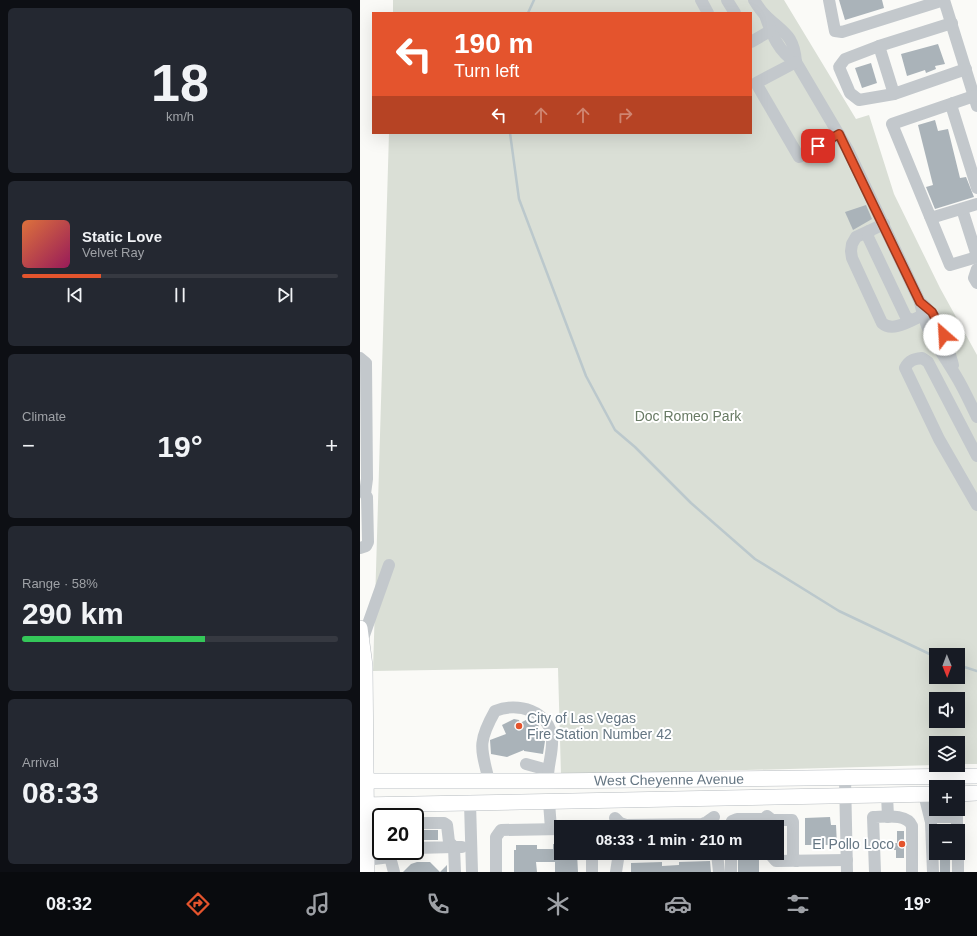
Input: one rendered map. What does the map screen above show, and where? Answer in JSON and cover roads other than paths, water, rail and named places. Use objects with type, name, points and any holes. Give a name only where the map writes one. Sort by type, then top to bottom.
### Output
[{"type":"main road","points":[[361,635],[365,666],[363,805],[367,866]]},
{"type":"main road","name":"West Cheyenne Avenue","points":[[363,781],[489,781],[547,777],[845,778],[977,776]]},
{"type":"main road","points":[[547,777],[549,802]]},
{"type":"main road","points":[[713,778],[713,799]]},
{"type":"main road","points":[[965,794],[977,793]]},
{"type":"main road","name":"West Cheyenne Avenue","points":[[363,805],[929,794]]},
{"type":"street","points":[[701,0],[707,12]]},
{"type":"street","points":[[727,0],[734,12]]},
{"type":"street","points":[[754,0],[764,14],[790,37],[795,49],[796,62],[839,134],[884,224],[920,302],[924,321],[938,349],[956,376],[977,417]]},
{"type":"street","points":[[829,0],[835,31],[842,32],[913,5],[944,0],[975,101],[953,103],[892,124],[950,265],[977,257],[962,209]]},
{"type":"street","points":[[764,14],[770,31],[786,57],[796,62]]},
{"type":"street","points":[[952,23],[879,46],[845,59],[840,68],[850,94],[859,100],[894,94],[966,69]]},
{"type":"street","points":[[752,40],[770,31]]},
{"type":"street","points":[[879,46],[894,94]]},
{"type":"street","points":[[796,62],[756,83],[799,157],[839,134]]},
{"type":"street","points":[[953,103],[952,108],[977,188]]},
{"type":"street","points":[[930,216],[934,217],[977,204]]},
{"type":"street","points":[[884,224],[856,237],[851,250],[852,258],[882,323],[892,328],[923,315]]},
{"type":"street","points":[[870,231],[868,237],[906,316],[911,320]]},
{"type":"street","points":[[977,269],[974,278],[977,283]]},
{"type":"street","points":[[920,302],[932,312],[941,327],[956,376]]},
{"type":"street","points":[[938,349],[922,358],[913,359],[905,368],[939,439],[977,505]]},
{"type":"street","points":[[360,358],[366,363],[367,479],[365,494],[367,497],[368,542],[366,546],[360,548]]},
{"type":"street","points":[[922,358],[928,362],[977,456]]},
{"type":"street","points":[[361,635],[389,565]]},
{"type":"street","points":[[489,781],[482,753],[483,736],[495,711],[506,707],[528,709],[538,714],[545,721],[551,731],[552,740],[547,777]]},
{"type":"street","points":[[526,764],[544,769],[547,777]]},
{"type":"street","points":[[775,860],[826,867],[847,866],[845,778]]},
{"type":"street","points":[[887,795],[888,817]]},
{"type":"street","points":[[766,798],[768,820]]},
{"type":"street","points":[[713,799],[714,820]]},
{"type":"street","points":[[614,801],[615,820]]},
{"type":"street","points":[[549,802],[554,821]]},
{"type":"street","points":[[470,803],[472,872]]},
{"type":"street","points":[[933,872],[930,817],[937,816]]},
{"type":"street","points":[[876,872],[873,817],[905,818],[910,821],[912,826],[912,872]]},
{"type":"street","points":[[734,820],[766,820]]},
{"type":"street","points":[[784,820],[792,820],[793,822],[793,856],[802,864]]},
{"type":"street","points":[[424,823],[444,823],[447,825],[449,842],[454,847],[455,872]]},
{"type":"street","points":[[496,872],[496,837],[501,830],[554,829]]},
{"type":"street","points":[[424,848],[471,847]]},
{"type":"street","points":[[367,866],[379,860]]},
{"type":"street","points":[[393,860],[394,872]]},
{"type":"street","points":[[592,860],[592,872]]},
{"type":"street","points":[[616,872],[618,860]]},
{"type":"street","points":[[718,860],[719,872]]},
{"type":"street","points":[[731,860],[731,872]]},
{"type":"street","points":[[958,860],[958,872]]},
{"type":"waterway","points":[[528,12],[534,0]]},
{"type":"waterway","points":[[510,134],[519,199],[586,376],[615,430],[635,447],[691,503],[755,559],[839,611],[929,654]]},
{"type":"waterway","points":[[965,667],[977,671]]},
{"type":"place","name":"City of Las Vegas Fire Station Number 42","points":[[519,726]]},
{"type":"place","name":"El Pollo Loco","points":[[902,844]]},
{"type":"park label","name":"Doc Romeo Park","points":[[688,416]]}]
